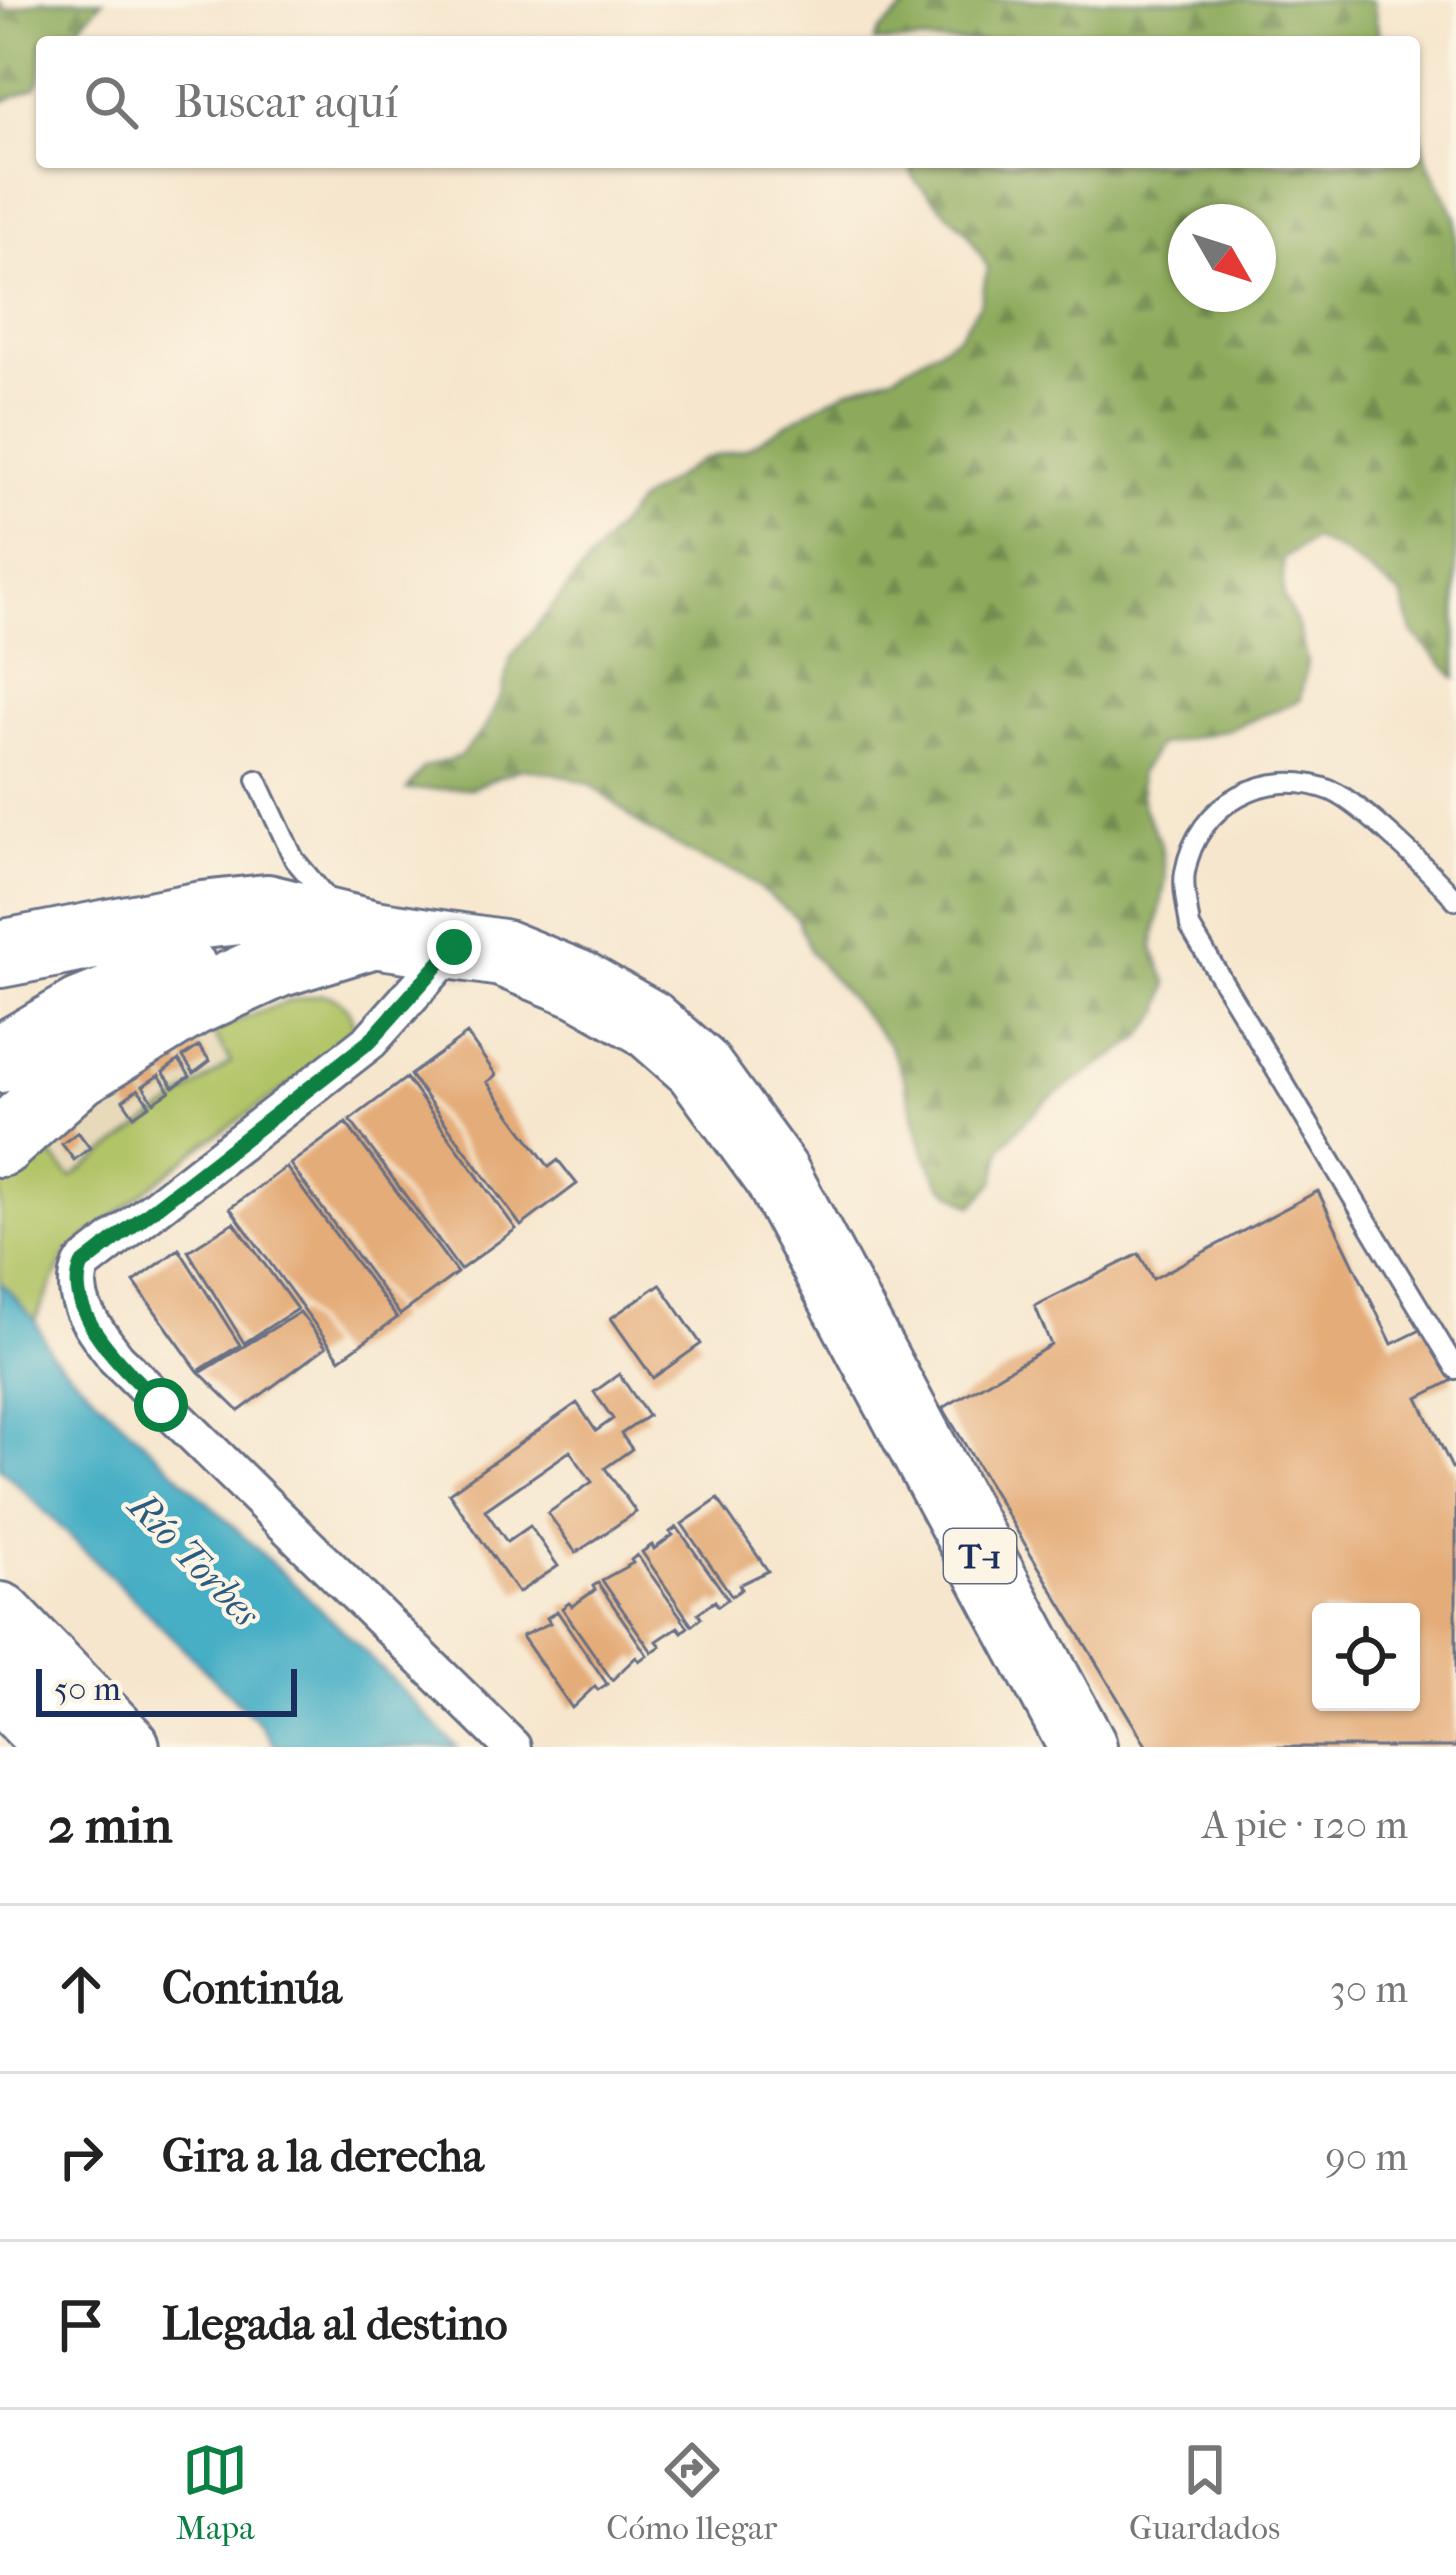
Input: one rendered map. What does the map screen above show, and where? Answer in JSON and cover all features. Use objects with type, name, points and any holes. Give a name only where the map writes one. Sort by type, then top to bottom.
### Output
[{"type":"highway","points":[[0,954],[202,915],[267,908],[374,934]]},
{"type":"highway","name":"T-1","points":[[374,934],[502,953],[617,1004],[698,1067],[742,1123],[815,1245],[1083,1747]]},
{"type":"highway","points":[[0,1059],[127,990],[264,943],[310,935],[374,934]]},
{"type":"highway","points":[[0,1144],[78,1073],[191,1003],[277,964],[374,934]]},
{"type":"highway","points":[[0,1616],[126,1747]]},
{"type":"highway","points":[[0,1686],[59,1747]]},
{"type":"street","points":[[454,947],[370,1041],[82,1265],[75,1281],[81,1308],[116,1358],[512,1747]]},
{"type":"lane","points":[[257,780],[273,820],[307,876],[336,907],[374,934]]},
{"type":"lane","points":[[1456,900],[1411,854],[1334,792],[1286,780],[1239,794],[1203,826],[1184,873],[1190,927],[1456,1369]]},
{"type":"shaded area","points":[[211,1031],[232,1062],[70,1178],[45,1147],[107,1093]]},
{"type":"green space","points":[[43,0],[103,0],[70,36],[36,36],[36,87],[0,103],[0,3],[6,11]]},
{"type":"green space","points":[[915,0],[1373,0],[1379,36],[877,36]]},
{"type":"green space","points":[[1420,130],[1427,159],[1456,218],[1456,678],[1412,632],[1402,596],[1345,554],[1313,539],[1283,559],[1283,596],[1307,662],[1300,700],[1230,729],[1158,745],[1139,774],[1143,808],[1160,841],[1166,878],[1153,948],[1168,984],[1161,1012],[1139,1040],[1050,1098],[1025,1121],[1002,1147],[995,1181],[973,1206],[942,1186],[924,1153],[904,1077],[888,1043],[810,952],[797,918],[741,874],[707,862],[645,828],[591,784],[558,774],[523,768],[471,788],[407,790],[423,768],[460,756],[485,728],[502,694],[511,657],[638,502],[703,459],[745,449],[817,406],[893,375],[958,336],[980,304],[988,268],[967,232],[915,181],[910,168],[1420,168]]},
{"type":"green space","points":[[322,994],[346,1007],[353,1035],[337,1053],[207,1142],[67,1253],[35,1320],[0,1282],[0,1187],[45,1147],[71,1178],[231,1062],[212,1031],[288,1001]]},
{"type":"water","name":"Río Torbes","points":[[0,1282],[35,1320],[51,1354],[350,1637],[457,1747],[276,1747],[260,1724],[0,1467]]},
{"type":"building","points":[[467,1034],[496,1075],[487,1082],[549,1167],[558,1160],[577,1184],[521,1226],[410,1075]]},
{"type":"building","points":[[199,1046],[210,1061],[194,1073],[183,1057]]},
{"type":"building","points":[[179,1060],[190,1076],[174,1087],[163,1072]]},
{"type":"building","points":[[159,1075],[170,1091],[154,1102],[143,1086]]},
{"type":"building","points":[[406,1078],[516,1229],[460,1270],[350,1120]]},
{"type":"building","points":[[138,1089],[150,1105],[134,1116],[123,1100]]},
{"type":"building","points":[[346,1123],[457,1273],[400,1315],[290,1164]]},
{"type":"building","points":[[78,1132],[90,1148],[74,1160],[62,1144]]},
{"type":"building","points":[[286,1167],[397,1318],[340,1359],[230,1208]]},
{"type":"building","points":[[1318,1191],[1392,1344],[1427,1327],[1453,1380],[1418,1398],[1452,1468],[1456,1466],[1456,1747],[1147,1747],[943,1408],[1051,1345],[1035,1306],[1139,1254],[1153,1279]]},
{"type":"building","points":[[234,1222],[297,1309],[244,1343],[188,1251]]},
{"type":"building","points":[[179,1249],[240,1345],[198,1371],[134,1282]]},
{"type":"building","points":[[660,1284],[701,1344],[653,1378],[611,1318]]},
{"type":"building","points":[[300,1312],[326,1347],[239,1411],[200,1373]]},
{"type":"building","points":[[619,1374],[648,1416],[621,1434],[632,1449],[605,1468],[636,1512],[576,1553],[548,1513],[592,1482],[570,1451],[485,1510],[507,1542],[530,1526],[558,1566],[518,1593],[449,1493],[577,1403],[596,1431],[613,1419],[594,1392]]},
{"type":"building","points":[[718,1499],[768,1571],[739,1585],[742,1589],[732,1596],[682,1524]]},
{"type":"building","points":[[677,1527],[728,1599],[718,1606],[715,1601],[698,1613],[701,1618],[692,1625],[642,1552],[652,1545],[654,1549]]},
{"type":"building","points":[[637,1555],[688,1627],[682,1632],[678,1627],[657,1641],[661,1646],[652,1652],[602,1580],[633,1563]]},
{"type":"building","points":[[598,1583],[647,1655],[639,1661],[636,1657],[612,1680],[562,1608],[572,1606]]},
{"type":"building","points":[[557,1611],[607,1684],[598,1690],[595,1686],[572,1708],[522,1636],[550,1623],[547,1618]]},
{"type":"route","points":[[161,1405],[116,1358],[81,1308],[75,1281],[82,1265],[370,1041],[454,947]]}]
